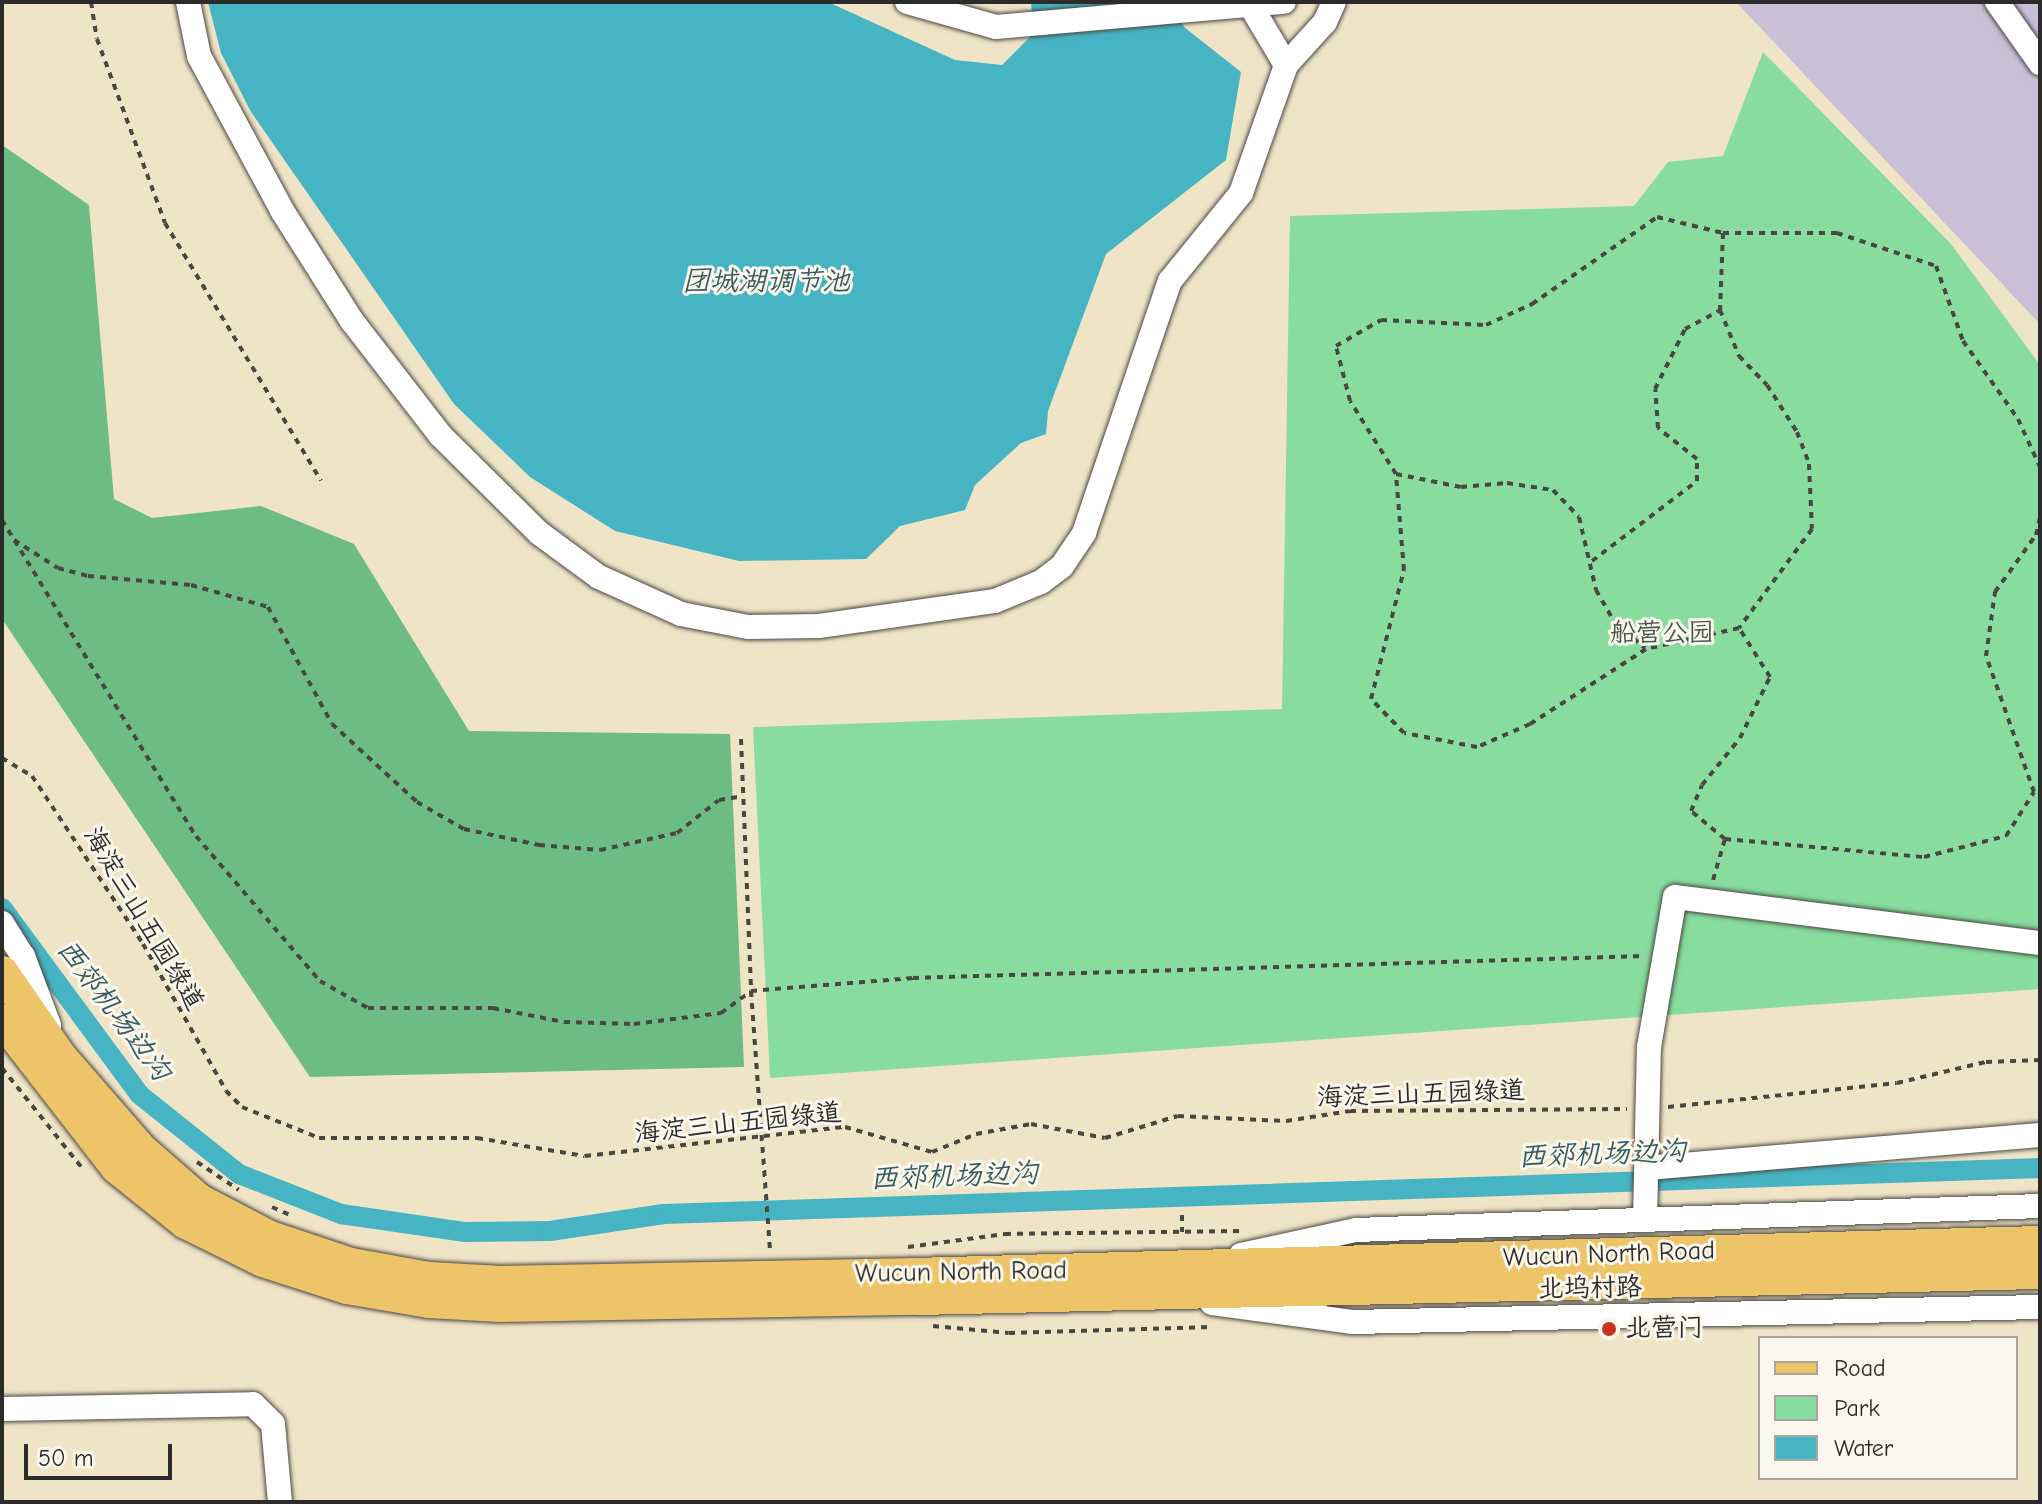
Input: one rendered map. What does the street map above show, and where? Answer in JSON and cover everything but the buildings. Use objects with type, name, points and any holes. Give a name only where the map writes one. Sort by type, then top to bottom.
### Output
[{"type":"main road","name":"Wucun North Road","points":[[2,972],[61,1057],[141,1149],[199,1200],[270,1237],[351,1264],[429,1278],[501,1282],[1184,1254],[2040,1242]]},
{"type":"main road","name":"Wucun North Road","points":[[2,1020],[117,1168],[186,1223],[263,1261],[347,1288],[429,1302],[500,1306],[2040,1273]]},
{"type":"street","points":[[188,2],[199,56],[283,212],[352,321],[440,435],[539,533],[599,577],[681,614],[748,627],[819,626],[995,601],[1041,582],[1062,566],[1084,533],[1170,281],[1241,193],[1286,65],[1325,22],[1330,3]]},
{"type":"street","points":[[907,2],[996,27],[1252,8],[1284,2]]},
{"type":"street","points":[[1997,2],[2040,63]]},
{"type":"street","points":[[1252,8],[1256,23],[1286,65]]},
{"type":"street","points":[[1645,1220],[1649,1047],[1675,897],[2040,943]]},
{"type":"street","points":[[2,923],[23,956],[61,1057]]},
{"type":"street","points":[[1647,1176],[2040,1135]]},
{"type":"street","points":[[1184,1254],[1356,1230],[2040,1206]]},
{"type":"street","name":"北坞村路","points":[[1143,1294],[1352,1322],[2040,1307]]},
{"type":"street","points":[[2,1409],[253,1404],[273,1424],[280,1502]]},
{"type":"path","points":[[91,2],[97,39],[165,223],[321,481]]},
{"type":"path","points":[[1723,233],[1720,310],[1739,356],[1775,397],[1797,432],[1809,464],[1812,529],[1739,628],[1646,649],[1530,724],[1477,747],[1404,733],[1371,699],[1404,570],[1396,474],[1350,401],[1336,346],[1381,320],[1486,325],[1532,304],[1657,217],[1723,233],[1837,233],[1936,266],[1963,341],[2018,419],[2040,467]]},
{"type":"path","points":[[1592,561],[1697,481],[1697,459],[1658,428],[1655,389],[1685,329],[1720,310]]},
{"type":"path","points":[[1396,474],[1461,487],[1507,483],[1553,490],[1579,517],[1592,561],[1596,590],[1615,623],[1646,649]]},
{"type":"path","points":[[1739,628],[1770,677],[1740,738],[1702,785],[1691,811],[1725,839],[1924,857],[2006,836],[2034,792],[1986,656],[1995,592],[2036,535],[2040,517]]},
{"type":"path","points":[[2,520],[196,836],[320,981],[368,1008],[493,1008],[564,1022],[606,1023],[721,1013],[751,991],[959,976],[1664,956]]},
{"type":"path","points":[[13,539],[58,568],[88,576],[191,585],[268,607],[332,724],[417,802],[464,829],[539,845],[600,850],[677,833],[719,800],[743,796]]},
{"type":"path","points":[[741,739],[751,991],[770,1256]]},
{"type":"path","name":"海淀三山五园绿道","points":[[2,758],[32,776],[143,944],[226,1091],[242,1107],[319,1138],[477,1138],[585,1156],[845,1127],[932,1152],[976,1134],[1031,1124],[1105,1138],[1178,1116],[1286,1121],[1350,1111],[1648,1109],[1897,1083],[1986,1062],[2040,1060]]},
{"type":"path","points":[[1706,902],[1725,839]]},
{"type":"path","points":[[195,1161],[252,1198]]},
{"type":"path","points":[[264,1204],[303,1220]]},
{"type":"path","points":[[1182,1215],[1184,1254]]},
{"type":"path","points":[[897,1248],[1005,1234],[1245,1231]]},
{"type":"path","points":[[755,1256],[780,1256]]},
{"type":"shaded area","points":[[1736,2],[2040,2],[2040,324]]},
{"type":"green space","name":"船营公园","points":[[1763,52],[1951,244],[2040,365],[2040,989],[770,1078],[753,727],[1282,709],[1290,216],[1634,206],[1668,162],[1723,156]]},
{"type":"green space","points":[[2,145],[89,205],[114,499],[152,518],[261,506],[354,544],[469,731],[730,734],[744,1067],[310,1077],[2,619]]},
{"type":"water","name":"团城湖调节池","points":[[208,2],[828,2],[955,60],[1002,65],[1033,34],[1031,2],[1175,2],[1184,27],[1241,72],[1226,160],[1106,254],[1048,411],[1046,434],[1021,443],[975,485],[965,510],[900,526],[866,559],[739,561],[615,531],[530,477],[454,404],[251,112],[221,53]]},
{"type":"waterway","name":"西郊机场边沟","points":[[2,908],[140,1095],[239,1174],[341,1214],[464,1232],[550,1231],[664,1214],[2040,1168]]},
{"type":"place","name":"北营门","points":[[1609,1329]]}]
